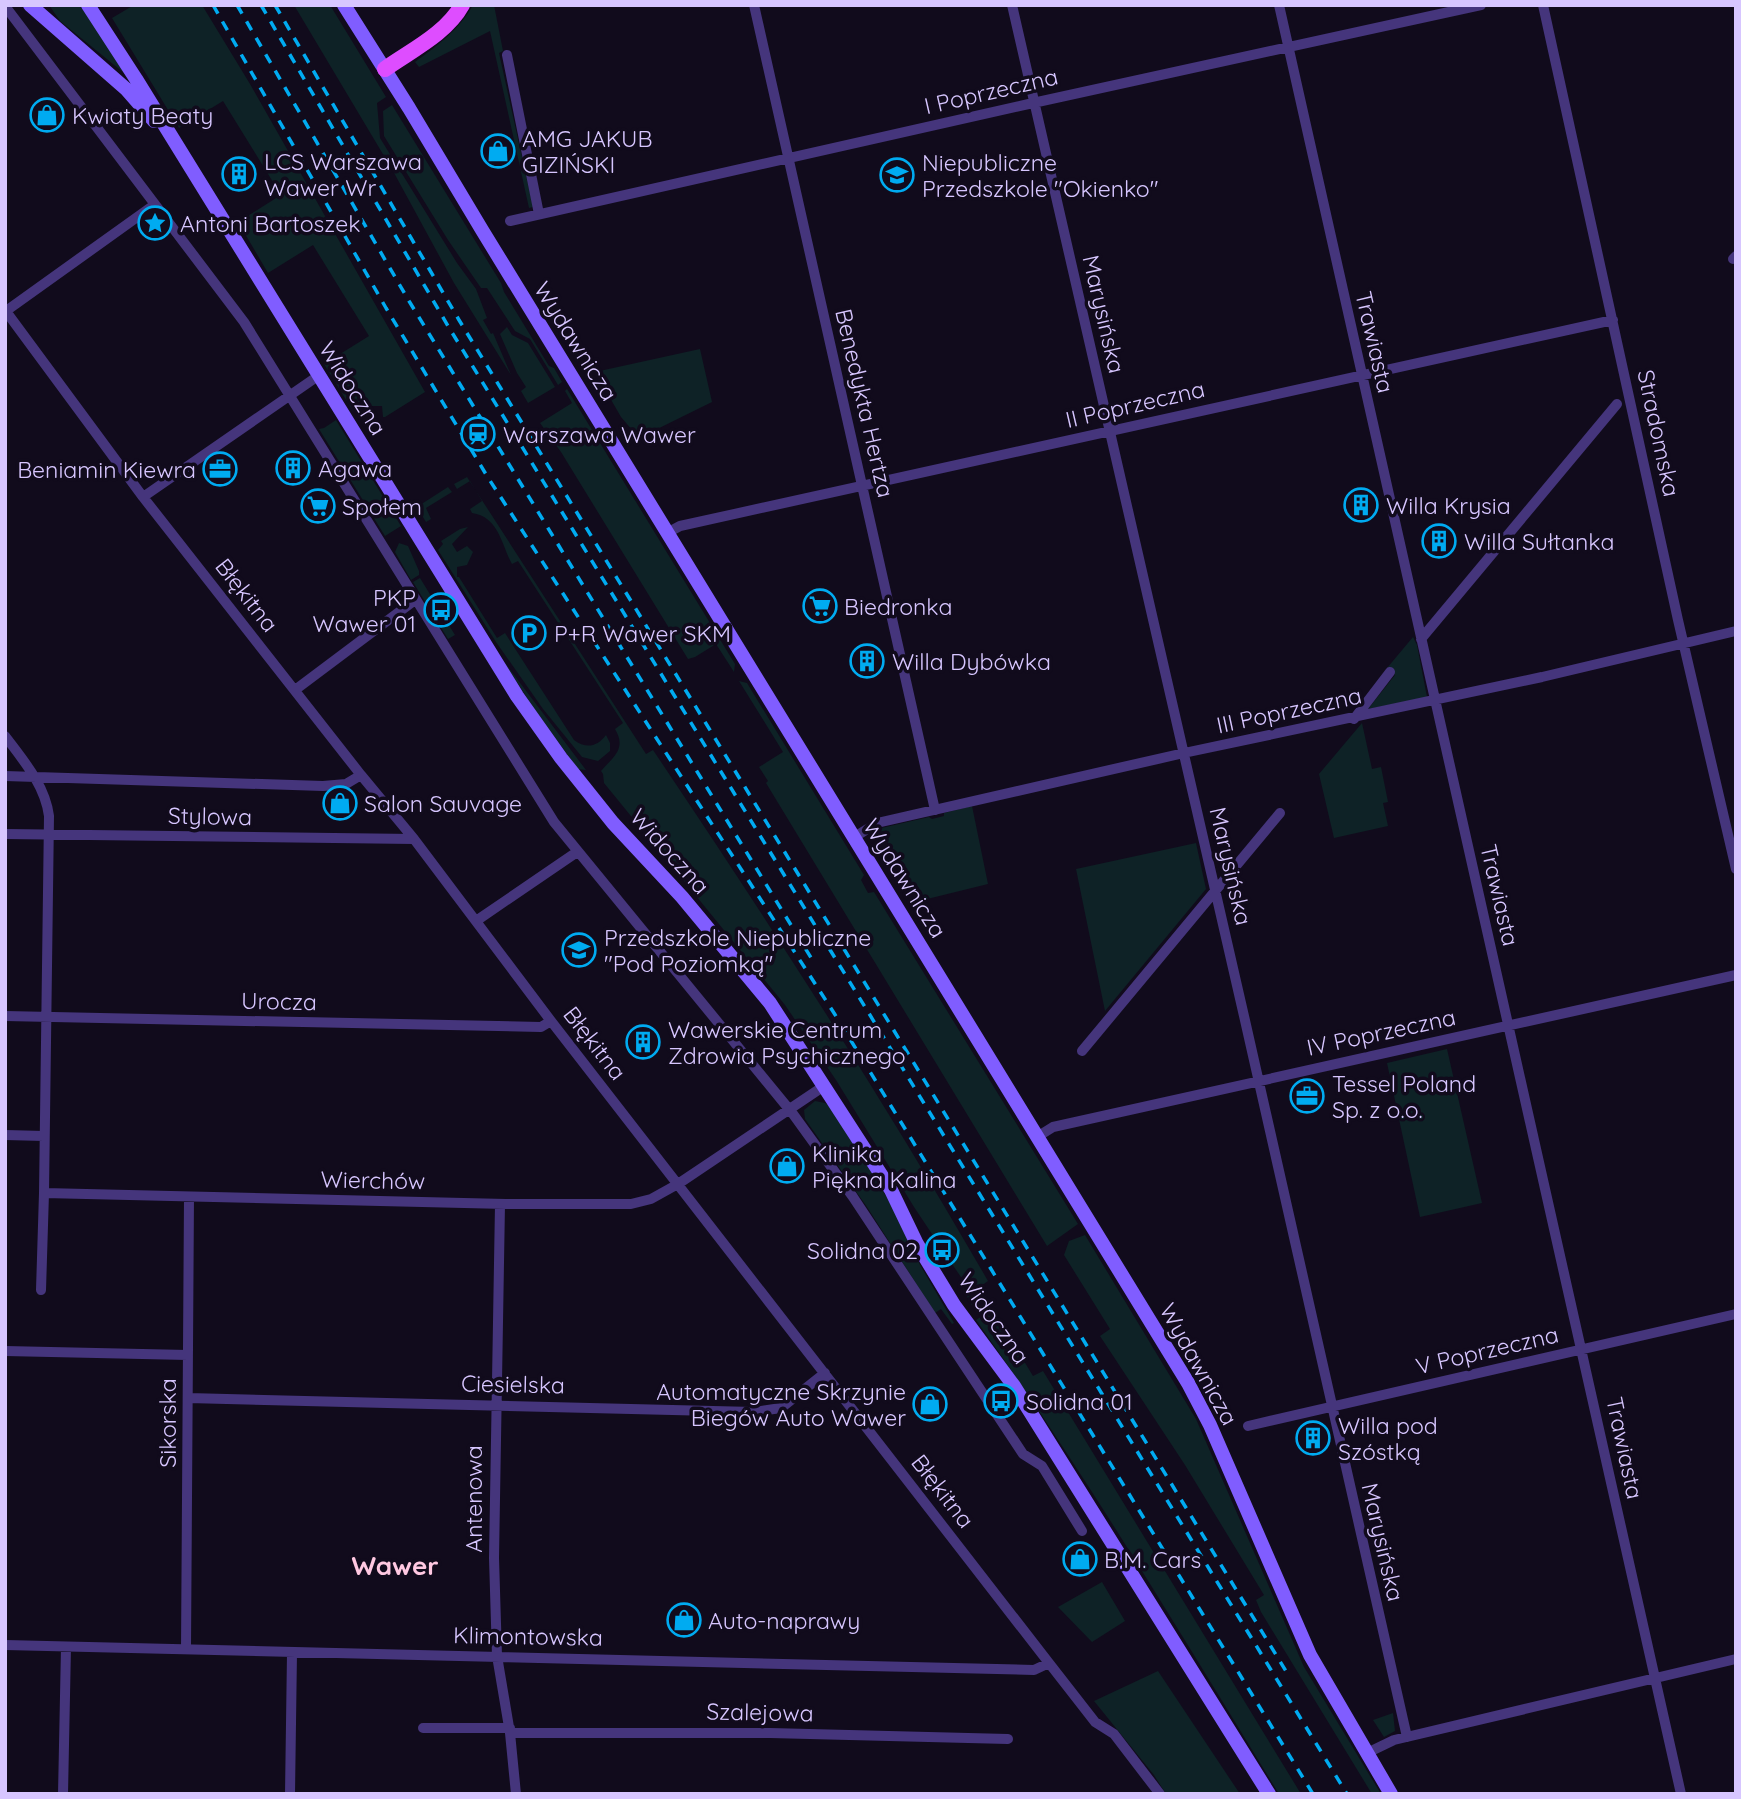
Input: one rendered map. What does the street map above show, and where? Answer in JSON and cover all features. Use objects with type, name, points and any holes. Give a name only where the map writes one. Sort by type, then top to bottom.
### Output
[{"type":"main road","name":"Widoczna","points":[[30,5],[125,89],[178,148]]},
{"type":"main road","name":"Widoczna","points":[[44,5],[54,28]]},
{"type":"main road","name":"Widoczna","points":[[89,5],[517,696],[613,823],[682,897],[770,1003],[895,1198],[954,1305],[1014,1386],[1269,1794]]},
{"type":"main road","name":"Wydawnicza","points":[[344,5],[1188,1383],[1214,1435],[1304,1643],[1391,1794]]},
{"type":"main road","points":[[385,69],[439,32],[462,5]]},
{"type":"street","name":"Benedykta Hertza","points":[[754,5],[935,810]]},
{"type":"street","name":"Marysińska","points":[[1012,5],[1406,1737]]},
{"type":"street","name":"Trawiasta","points":[[1279,5],[1681,1794]]},
{"type":"street","name":"I Poprzeczna","points":[[510,221],[1481,5]]},
{"type":"street","name":"Stradomska","points":[[1543,5],[1736,869]]},
{"type":"street","points":[[7,12],[244,322],[554,822],[790,1110],[853,1197],[1023,1454],[1042,1466],[1082,1531]]},
{"type":"street","points":[[507,55],[539,214]]},
{"type":"street","points":[[6,311],[154,205]]},
{"type":"street","name":"Błękitna","points":[[6,311],[143,497],[414,839],[551,1021],[1049,1663],[1095,1722],[1114,1734],[1160,1794]]},
{"type":"street","name":"II Poprzeczna","points":[[667,533],[680,526],[1613,320]]},
{"type":"street","points":[[143,497],[318,376]]},
{"type":"street","points":[[1420,639],[1617,404]]},
{"type":"street","points":[[295,690],[415,600]]},
{"type":"street","name":"III Poprzeczna","points":[[853,838],[877,823],[1184,753],[1354,719],[1736,631]]},
{"type":"street","points":[[1354,719],[1390,672]]},
{"type":"street","points":[[5,736],[34,776],[47,801],[50,835],[41,1290]]},
{"type":"street","points":[[5,776],[323,786],[346,784],[361,775]]},
{"type":"street","points":[[1082,1051],[1280,813]]},
{"type":"street","name":"Stylowa","points":[[5,834],[414,839]]},
{"type":"street","points":[[476,921],[577,852]]},
{"type":"street","name":"IV Poprzeczna","points":[[1037,1137],[1053,1127],[1736,975]]},
{"type":"street","name":"Urocza","points":[[5,1016],[541,1027],[551,1021]]},
{"type":"street","name":"Wierchów","points":[[44,1194],[499,1204],[631,1204],[651,1199],[678,1184],[824,1086]]},
{"type":"street","points":[[5,1135],[44,1136]]},
{"type":"street","name":"Sikorska","points":[[186,1649],[189,1197]]},
{"type":"street","name":"Antenowa","points":[[499,1204],[494,1558],[497,1656],[510,1730],[516,1794]]},
{"type":"street","name":"V Poprzeczna","points":[[1248,1426],[1736,1314]]},
{"type":"street","points":[[5,1351],[188,1355]]},
{"type":"street","name":"Ciesielska","points":[[188,1398],[768,1411],[781,1408],[825,1373]]},
{"type":"street","name":"Klimontowska","points":[[5,1645],[1034,1670],[1049,1663]]},
{"type":"street","points":[[63,1794],[66,1647]]},
{"type":"street","points":[[290,1794],[292,1653]]},
{"type":"street","points":[[1367,1754],[1384,1743],[1406,1737],[1736,1659]]},
{"type":"street","name":"Szalejowa","points":[[423,1728],[770,1732],[1009,1739]]},
{"type":"green space","points":[[49,5],[80,5],[129,77],[60,21]]},
{"type":"green space","points":[[134,5],[202,5],[250,84],[425,392],[385,417],[382,406],[367,406],[367,417],[353,411],[324,364],[369,336],[313,245],[268,273],[238,222],[281,195],[223,101],[179,128],[112,18]]},
{"type":"green space","points":[[294,5],[330,5],[386,97],[377,103],[380,138],[476,289],[487,318],[483,320],[491,334],[493,333],[511,375],[454,283],[393,171]]},
{"type":"green space","points":[[473,5],[494,5],[503,51],[499,53],[533,207],[529,208],[490,31],[419,67],[415,62],[455,30]]},
{"type":"green space","points":[[392,105],[549,366],[554,368],[562,382],[558,385],[530,339],[515,331],[487,288],[481,288],[384,136],[383,111]]},
{"type":"green space","points":[[507,327],[512,335],[528,343],[555,387],[528,403],[521,391],[526,387],[500,334]]},
{"type":"green space","points":[[700,349],[712,402],[639,438],[621,417],[595,372]]},
{"type":"green space","points":[[567,389],[735,664],[734,672],[716,644],[688,659],[561,452],[540,423],[572,403],[565,391]]},
{"type":"green space","points":[[336,420],[401,526],[385,536],[319,429]]},
{"type":"green space","points":[[467,477],[470,481],[457,489],[454,484]]},
{"type":"green space","points":[[448,487],[452,492],[426,508],[431,519],[426,522],[418,509],[420,505]]},
{"type":"green space","points":[[475,490],[646,754],[653,750],[825,1013],[988,1281],[978,1288],[961,1277],[954,1267],[836,1080],[785,1005],[604,783],[601,771],[617,752],[620,742],[615,729],[623,723],[518,561],[512,564],[494,526],[488,520],[472,513],[470,509],[482,501]]},
{"type":"green space","points":[[468,527],[452,544],[457,552],[467,546],[473,552],[467,565],[457,567],[457,577],[497,638],[505,633],[574,740],[583,745],[591,745],[606,735],[610,751],[598,761],[582,757],[543,709],[496,642],[438,550],[443,544],[441,541]]},
{"type":"green space","points":[[399,543],[408,546],[419,571],[419,575],[411,580],[395,552]]},
{"type":"green space","points":[[420,578],[455,635],[448,639],[413,582]]},
{"type":"green space","points":[[1413,637],[1427,697],[1368,709],[1395,675],[1387,668]]},
{"type":"green space","points":[[502,659],[586,770],[578,769]]},
{"type":"green space","points":[[739,681],[747,683],[864,875],[861,880],[868,893],[874,892],[1078,1224],[1047,1246],[766,783],[768,781],[759,767],[783,752]]},
{"type":"green space","points":[[1362,723],[1372,769],[1381,767],[1388,802],[1383,803],[1388,826],[1334,838],[1319,774]]},
{"type":"green space","points":[[972,806],[988,884],[919,901],[877,829],[929,817],[932,819]]},
{"type":"green space","points":[[1196,843],[1206,889],[1105,1011],[1076,869]]},
{"type":"green space","points":[[1447,1049],[1482,1203],[1420,1217],[1387,1063]]},
{"type":"green space","points":[[815,1101],[831,1107],[892,1206],[919,1263],[954,1323],[952,1324],[941,1309],[935,1313],[867,1207],[805,1119],[804,1110]]},
{"type":"green space","points":[[1085,1235],[1196,1419],[1304,1667],[1381,1794],[1372,1794],[1261,1612],[1256,1600],[1264,1595],[1185,1465],[1100,1336],[1110,1329],[1064,1255],[1069,1241]]},
{"type":"green space","points":[[960,1283],[981,1296],[980,1300],[972,1306]]},
{"type":"green space","points":[[985,1314],[999,1320],[1033,1376],[1043,1371],[1301,1794],[1279,1794],[1094,1495],[976,1320]]},
{"type":"green space","points":[[1102,1582],[1125,1621],[1092,1642],[1058,1607]]},
{"type":"green space","points":[[1158,1671],[1240,1794],[1166,1794],[1154,1775],[1094,1701]]},
{"type":"green space","points":[[1393,1713],[1395,1731],[1384,1737],[1373,1720]]},
{"type":"railway","points":[[213,5],[386,308],[487,476],[834,1013],[1313,1794]]},
{"type":"railway","points":[[237,5],[409,301],[813,961]]},
{"type":"railway","points":[[261,5],[448,326],[1347,1794]]},
{"type":"railway","points":[[275,5],[459,320],[1289,1676]]},
{"type":"place","name":"Kwiaty Beaty","points":[[47,115]]},
{"type":"place","name":"AMG JAKUB GIZIŃSKI","points":[[498,151]]},
{"type":"place","name":"LCS Warszawa Wawer Wr","points":[[239,174]]},
{"type":"place","name":"Niepubliczne Przedszkole \"Okienko\"","points":[[897,175]]},
{"type":"place","name":"Antoni Bartoszek","points":[[155,223]]},
{"type":"place","name":"Warszawa Wawer","points":[[478,434]]},
{"type":"place","name":"Agawa","points":[[293,468]]},
{"type":"place","name":"Beniamin Kiewra","points":[[220,469]]},
{"type":"place","name":"Willa Krysia","points":[[1361,505]]},
{"type":"place","name":"Społem","points":[[318,506]]},
{"type":"place","name":"Willa Sułtanka","points":[[1439,541]]},
{"type":"place","name":"Biedronka","points":[[820,606]]},
{"type":"place","name":"PKP Wawer 01","points":[[441,610]]},
{"type":"place","name":"P+R Wawer SKM","points":[[529,633]]},
{"type":"place","name":"Willa Dybówka","points":[[867,661]]},
{"type":"place","name":"Salon Sauvage","points":[[340,803]]},
{"type":"place","name":"Przedszkole Niepubliczne \"Pod Poziomką\"","points":[[579,950]]},
{"type":"place","name":"Wawerskie Centrum Zdrowia Psychicznego","points":[[643,1042]]},
{"type":"place","name":"Tessel Poland Sp. z o.o.","points":[[1307,1096]]},
{"type":"place","name":"Klinika Piękna Kalina","points":[[787,1166]]},
{"type":"place","name":"Solidna 02","points":[[942,1250]]},
{"type":"place","name":"Solidna 01","points":[[1001,1401]]},
{"type":"place","name":"Automatyczne Skrzynie Biegów Auto Wawer","points":[[930,1404]]},
{"type":"place","name":"Willa pod Szóstką","points":[[1313,1438]]},
{"type":"place","name":"B.M. Cars","points":[[1080,1559]]},
{"type":"place","name":"Auto-naprawy","points":[[684,1620]]},
{"type":"district","name":"Wawer","points":[[395,1565]]}]
